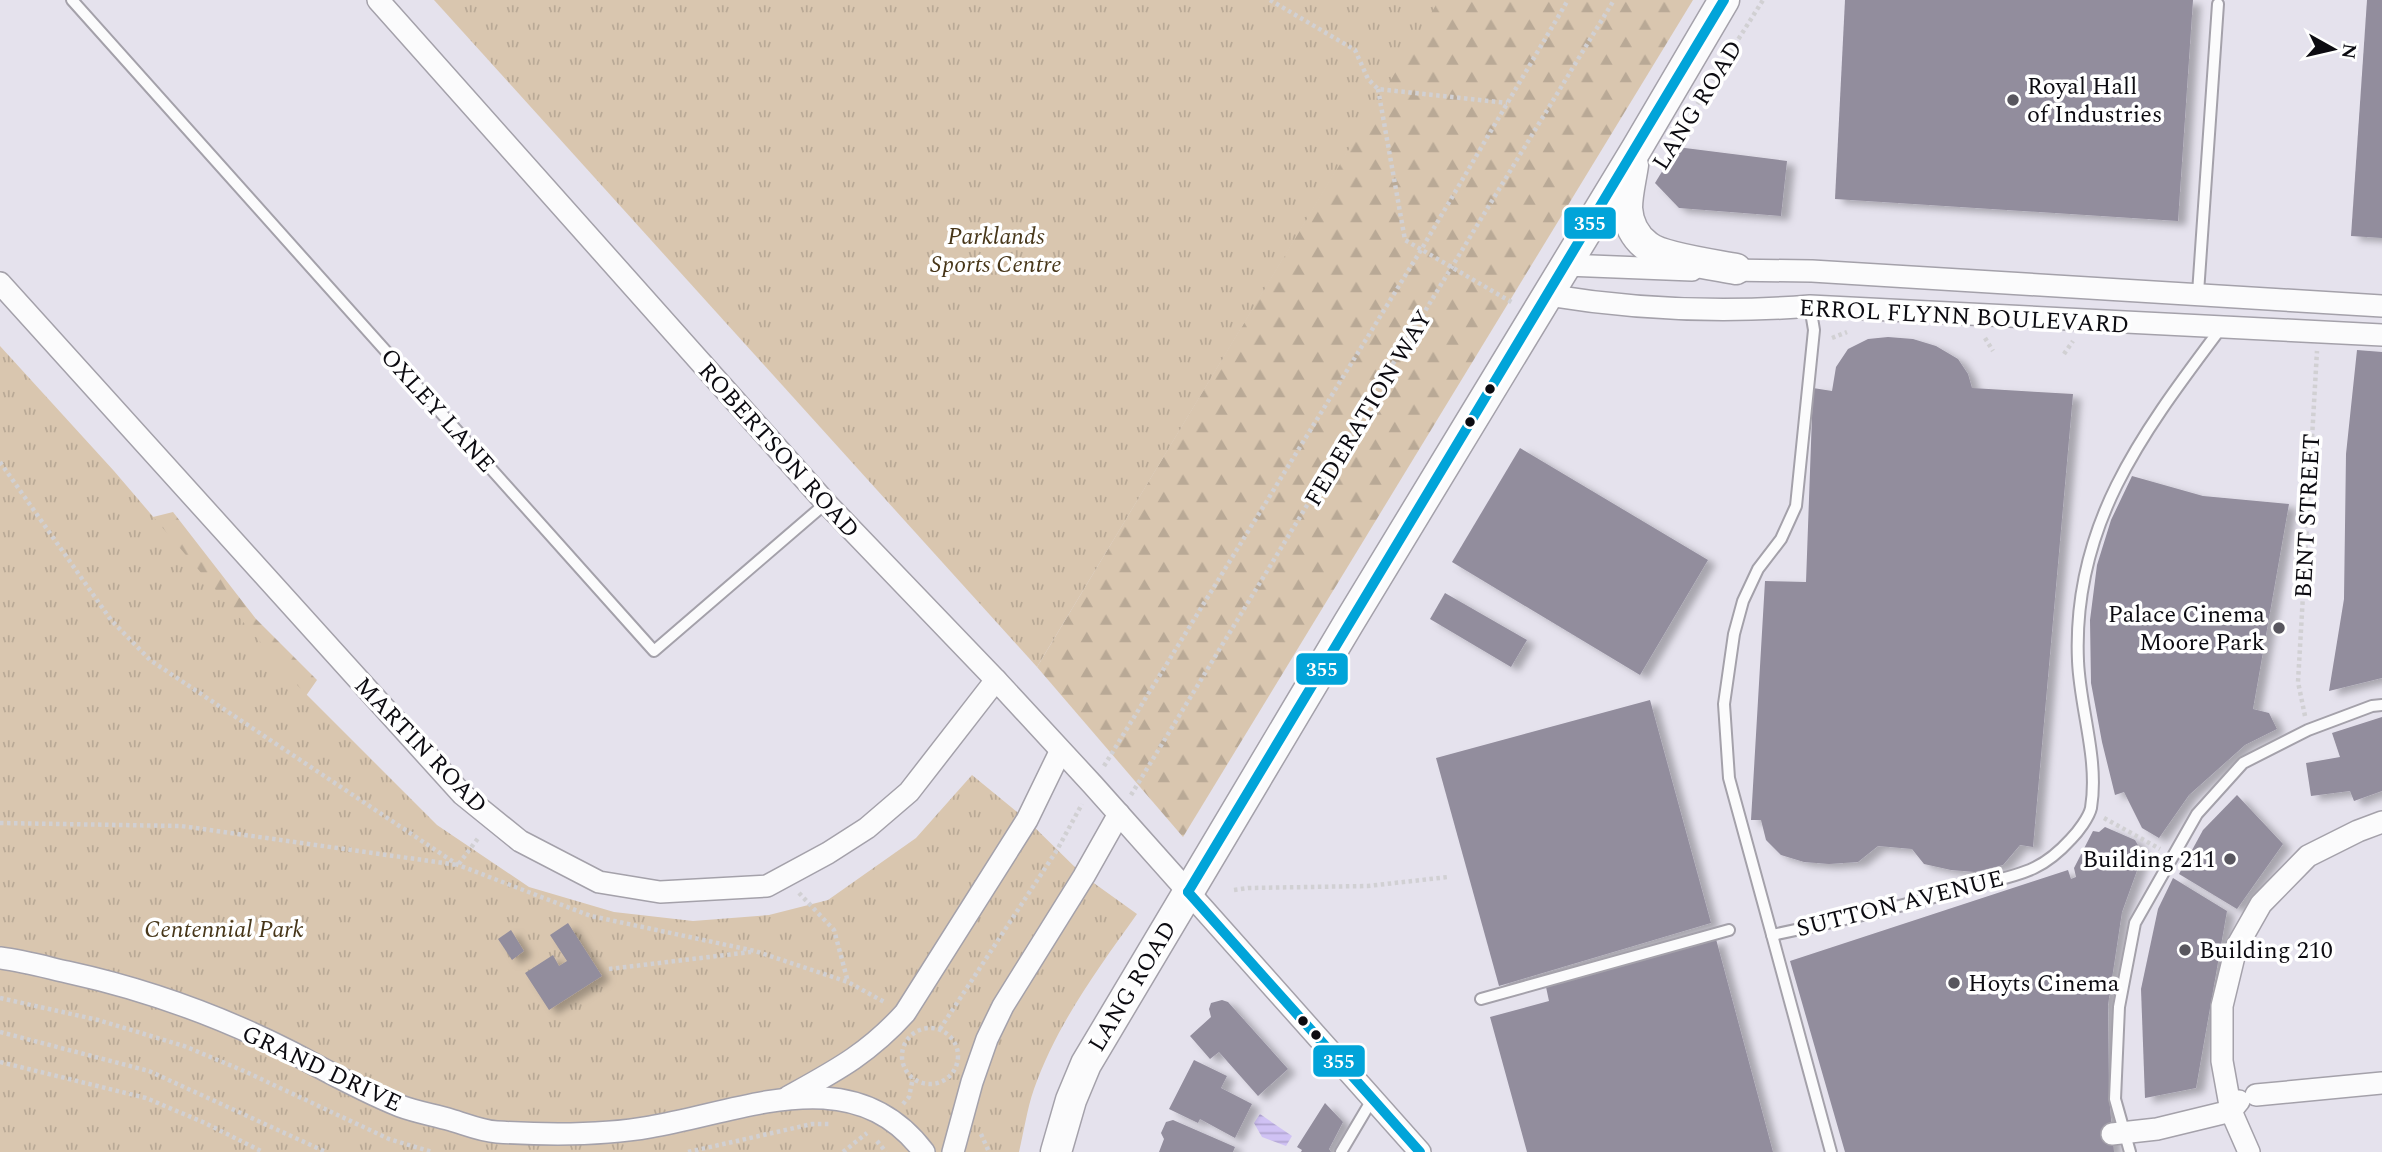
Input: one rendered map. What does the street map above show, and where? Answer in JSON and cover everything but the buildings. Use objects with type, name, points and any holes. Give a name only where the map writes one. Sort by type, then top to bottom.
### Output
[{"type":"street","name":"ROBERTSON ROAD","points":[[378,0],[826,503],[1093,785],[1420,1152]]},
{"type":"street","name":"LANG ROAD","points":[[1056,1152],[1071,1100],[1086,1064],[1724,0]]},
{"type":"street","points":[[1637,148],[1627,207],[1634,232],[1653,250],[1736,269]]},
{"type":"street","name":"ERROL FLYNN BOULEVARD","points":[[1566,265],[1697,271],[1812,271],[2382,306]]},
{"type":"street","name":"MARTIN ROAD","points":[[0,283],[462,794],[520,841],[599,882],[660,892],[767,886],[867,828],[909,792],[996,680]]},
{"type":"street","name":"ERROL FLYNN BOULEVARD","points":[[1547,295],[1596,302],[1750,311],[1810,306],[2382,335]]},
{"type":"street","points":[[786,1098],[852,1061],[883,1037],[905,1013],[1027,820],[1060,752]]},
{"type":"street","points":[[953,1152],[972,1082],[987,1039],[1003,1006],[1084,876],[1119,814]]},
{"type":"street","points":[[2249,1152],[2244,1101],[2222,1062],[2222,1006],[2236,948],[2261,904],[2308,856],[2382,822]]},
{"type":"street","name":"GRAND DRIVE","points":[[0,958],[105,980],[192,1008],[402,1107],[493,1131],[559,1133],[647,1128],[786,1098],[822,1098],[852,1102],[877,1110],[913,1137],[925,1152]]},
{"type":"street","points":[[2122,1140],[2244,1101],[2382,1083]]},
{"type":"lane","name":"OXLEY LANE","points":[[72,0],[653,651],[826,503]]},
{"type":"lane","points":[[2198,293],[2218,4]]},
{"type":"lane","name":"SUTTON AVENUE","points":[[1810,306],[1814,330],[1796,506],[1781,539],[1758,569],[1744,601],[1734,634],[1724,704],[1730,778],[1772,935],[1903,907],[2034,868],[2073,838],[2091,811]]},
{"type":"lane","points":[[2091,811],[2092,765],[2078,661],[2079,605],[2090,551],[2111,495],[2149,426],[2221,328]]},
{"type":"lane","points":[[2122,1140],[2115,1098],[2119,1007],[2135,923],[2197,814],[2243,763],[2308,730],[2372,706],[2382,705]]},
{"type":"lane","points":[[1481,999],[1729,930]]},
{"type":"lane","points":[[1772,935],[1831,1152]]},
{"type":"lane","points":[[1341,1152],[1373,1098]]},
{"type":"path","points":[[1270,0],[1354,50],[1368,79],[1378,89],[1405,240],[1513,303]]},
{"type":"path","name":"FEDERATION WAY","points":[[940,1029],[1057,849],[1093,785],[1421,250],[1568,0]]},
{"type":"path","name":"FEDERATION WAY","points":[[1119,814],[1614,0]]},
{"type":"path","name":"LANG ROAD","points":[[1689,118],[1763,0]]},
{"type":"path","points":[[1378,89],[1507,103]]},
{"type":"path","name":"BENT STREET","points":[[2308,730],[2298,681],[2318,332]]},
{"type":"path","points":[[0,462],[111,620],[150,660],[458,865],[591,916],[755,951],[848,982],[905,1013]]},
{"type":"path","points":[[2091,811],[2173,856]]},
{"type":"path","points":[[458,865],[493,820]]},
{"type":"path","points":[[0,823],[181,826],[458,865]]},
{"type":"path","points":[[789,874],[801,896],[834,930],[848,982]]},
{"type":"path","points":[[1234,890],[1261,887],[1368,886],[1448,877]]},
{"type":"path","points":[[609,969],[755,951]]},
{"type":"path","points":[[0,998],[85,1017],[184,1046],[244,1071],[388,1139],[432,1152]]},
{"type":"path","points":[[920,1029],[940,1029],[955,1043],[957,1064],[946,1080],[920,1083],[906,1071],[902,1062],[905,1042],[920,1029]]},
{"type":"path","points":[[0,1032],[149,1071],[326,1152]]},
{"type":"path","points":[[0,1062],[146,1098],[263,1152]]},
{"type":"path","points":[[688,1152],[707,1150],[812,1124],[839,1124]]},
{"type":"path","points":[[861,1130],[886,1152]]},
{"type":"path","points":[[843,1152],[867,1133]]},
{"type":"green space","name":"Parklands Sports Centre","points":[[434,0],[1439,0],[1037,667]]},
{"type":"green space","points":[[1438,0],[1693,0],[1183,837],[1037,667]]},
{"type":"green space","name":"Centennial Park","points":[[0,346],[114,471],[298,686],[437,825],[529,887],[614,912],[693,921],[769,915],[828,900],[916,838],[972,775],[1027,820],[1084,876],[1137,914],[1079,998],[1054,1042],[1032,1097],[1019,1152],[0,1152]]},
{"type":"green space","points":[[173,512],[256,619],[317,680],[294,713],[117,526]]},
{"type":"shaded area","points":[[1260,1114],[1292,1136],[1286,1146],[1262,1137],[1254,1123]]},
{"type":"transit line","name":"355","points":[[1188,892],[1724,0]]},
{"type":"transit line","name":"355","points":[[1188,892],[1420,1152]]},
{"type":"place","name":"Royal Hall of Industries","points":[[2013,100]]},
{"type":"place","name":"Palace Cinema Moore Park","points":[[2279,628]]},
{"type":"place","name":"Building 211","points":[[2230,859]]},
{"type":"place","name":"Building 210","points":[[2185,950]]},
{"type":"place","name":"Hoyts Cinema","points":[[1954,983]]}]
